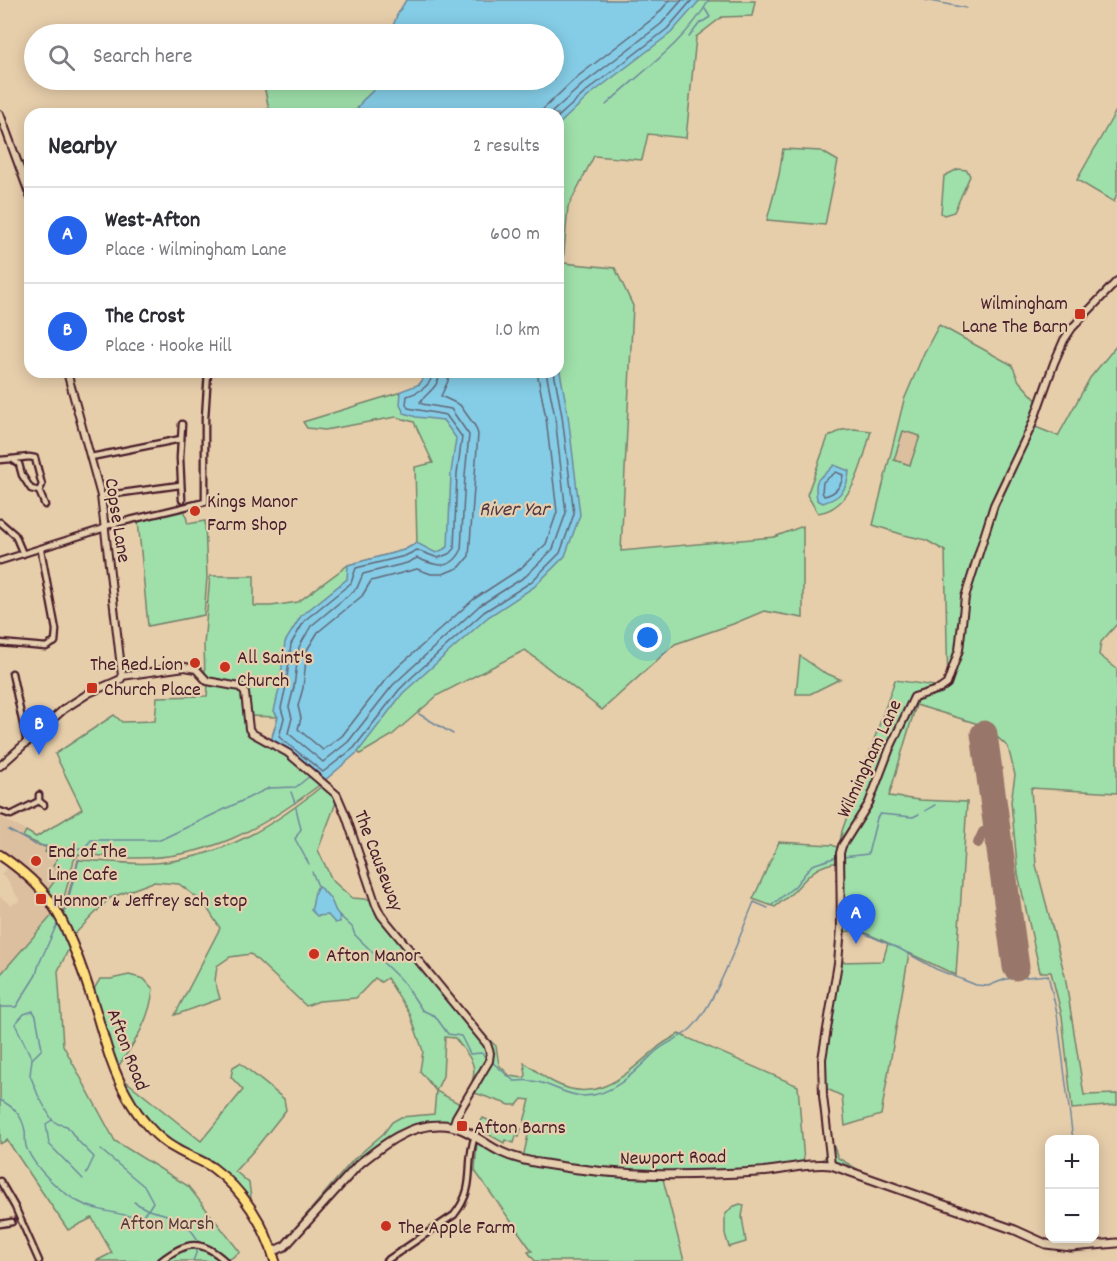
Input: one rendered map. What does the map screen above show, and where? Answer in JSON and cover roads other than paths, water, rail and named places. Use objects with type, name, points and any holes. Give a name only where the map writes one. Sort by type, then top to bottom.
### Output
[{"type":"main road","name":"Afton Road","points":[[0,855],[32,879],[59,914],[90,991],[114,1068],[127,1097],[157,1137],[175,1149],[212,1167],[237,1191],[261,1225],[275,1261]]},
{"type":"main road","name":"Newport Road","points":[[273,1252],[285,1246],[359,1164],[385,1143],[403,1133],[438,1125],[453,1126],[464,1130],[501,1152],[522,1160],[608,1174],[664,1176],[757,1172],[816,1164],[831,1165],[1015,1230],[1047,1244],[1071,1247],[1117,1243]]},
{"type":"street","points":[[0,114],[24,180]]},
{"type":"street","name":"Wilmingham Lane","points":[[831,1165],[824,1104],[822,1059],[838,963],[841,928],[840,853],[842,846],[869,803],[890,748],[914,697],[940,689],[947,684],[959,650],[965,597],[994,505],[1032,425],[1061,346],[1072,328],[1117,281]]},
{"type":"street","name":"Copse Lane","points":[[69,378],[100,496],[122,676]]},
{"type":"street","points":[[0,561],[105,527],[205,502],[208,378]]},
{"type":"street","points":[[182,424],[180,485],[182,500]]},
{"type":"street","points":[[91,457],[181,439]]},
{"type":"street","points":[[0,460],[29,456],[35,458],[42,485],[39,491],[45,505]]},
{"type":"street","points":[[12,459],[19,464],[22,475],[31,489],[39,491]]},
{"type":"street","points":[[100,496],[180,485]]},
{"type":"street","points":[[0,522],[15,535],[23,554]]},
{"type":"street","points":[[0,642],[46,647],[56,642],[56,630],[41,549]]},
{"type":"street","name":"The Causeway","points":[[122,676],[180,667],[196,669],[207,681],[242,688],[245,693],[249,729],[282,749],[337,795],[381,915],[474,1028],[490,1051],[489,1061],[453,1126]]},
{"type":"street","points":[[12,673],[27,743]]},
{"type":"street","points":[[0,766],[52,719],[78,700],[121,679],[122,676]]},
{"type":"street","points":[[0,811],[11,815],[41,800]]},
{"type":"street","points":[[386,1261],[454,1215],[460,1207],[468,1190],[475,1136]]},
{"type":"street","points":[[0,1181],[15,1207],[39,1261]]},
{"type":"street","points":[[0,1224],[12,1222]]},
{"type":"street","points":[[161,1261],[170,1254],[193,1245],[201,1245],[214,1250],[225,1261]]},
{"type":"water","points":[[406,0],[700,0],[671,33],[591,94],[564,119],[564,108],[358,108],[374,90],[564,90],[564,24],[394,24]]},
{"type":"water","name":"River Yar","points":[[424,378],[561,378],[580,515],[565,556],[534,587],[488,617],[403,693],[358,752],[324,781],[271,741],[278,717],[274,711],[280,685],[285,642],[301,616],[347,579],[348,565],[404,550],[417,543],[436,553],[448,547],[451,473],[456,438],[443,420],[416,417],[404,413],[400,405],[401,391],[420,384]]},
{"type":"water","points":[[834,465],[849,471],[847,483],[842,492],[823,503],[817,500],[817,481]]},
{"type":"water","points":[[318,886],[331,900],[340,922],[335,923],[328,915],[317,916],[311,910]]},
{"type":"waterway","points":[[606,105],[676,43],[709,0]]},
{"type":"waterway","points":[[925,0],[966,8]]},
{"type":"waterway","points":[[689,37],[699,24],[710,17],[705,9]]},
{"type":"waterway","points":[[419,714],[453,734]]},
{"type":"waterway","points":[[81,852],[91,840],[160,840],[269,788],[296,787],[310,776]]},
{"type":"waterway","points":[[291,792],[295,803]]},
{"type":"waterway","points":[[925,811],[935,805]]},
{"type":"waterway","points":[[296,808],[301,829],[295,839],[309,864]]},
{"type":"waterway","points":[[843,857],[868,854],[880,814],[913,817],[919,814]]},
{"type":"waterway","points":[[8,830],[36,845],[83,848]]},
{"type":"waterway","points":[[772,905],[795,886],[812,865],[837,857]]},
{"type":"waterway","points":[[65,911],[79,859]]},
{"type":"waterway","points":[[312,872],[318,886]]},
{"type":"waterway","points":[[492,1062],[514,1081],[539,1082],[577,1095],[594,1095],[613,1088],[657,1051],[687,1032],[697,1022],[716,991],[754,902],[768,908]]},
{"type":"waterway","points":[[339,915],[352,927],[355,935],[405,984],[422,1010],[435,1016],[448,1034],[461,1036],[470,1054],[481,1053],[487,1058]]},
{"type":"waterway","points":[[0,1007],[16,1007],[36,975],[57,924]]},
{"type":"waterway","points":[[852,928],[900,949],[936,969],[976,985],[988,986],[1006,979],[1048,975],[1057,1013],[1072,1135]]},
{"type":"waterway","points":[[32,1059],[42,1049],[33,1011],[24,1014],[15,1024],[32,1059],[30,1075],[52,1120],[67,1126],[94,1157],[86,1174]]},
{"type":"waterway","points":[[0,1100],[19,1116],[24,1125],[27,1149],[36,1164],[55,1185],[84,1204],[139,1218],[153,1202],[145,1187],[101,1150]]},
{"type":"waterway","points":[[52,1120],[46,1124],[49,1144],[83,1179]]},
{"type":"waterway","points":[[134,1202],[148,1210],[186,1223],[198,1243]]},
{"type":"waterway","points":[[193,1261],[198,1248]]},
{"type":"place","name":"Wilmingham Lane The Barn","points":[[1080,314]]},
{"type":"place","name":"Kings Manor Farm Shop","points":[[195,511]]},
{"type":"place","name":"The Red Lion","points":[[195,663]]},
{"type":"place","name":"All Saint's Church","points":[[225,667]]},
{"type":"place","name":"Church Place","points":[[92,688]]},
{"type":"place","name":"The Crost","points":[[39,755]]},
{"type":"place","name":"End of The Line Cafe","points":[[36,861]]},
{"type":"place","name":"Honnor & Jeffrey sch stop","points":[[41,899]]},
{"type":"place","name":"West-Afton","points":[[856,944]]},
{"type":"place","name":"Afton Manor","points":[[314,954]]},
{"type":"place","name":"Afton Barns","points":[[462,1126]]},
{"type":"place","name":"The Apple Farm","points":[[386,1226]]},
{"type":"park label","name":"Afton Marsh","points":[[167,1222]]}]
